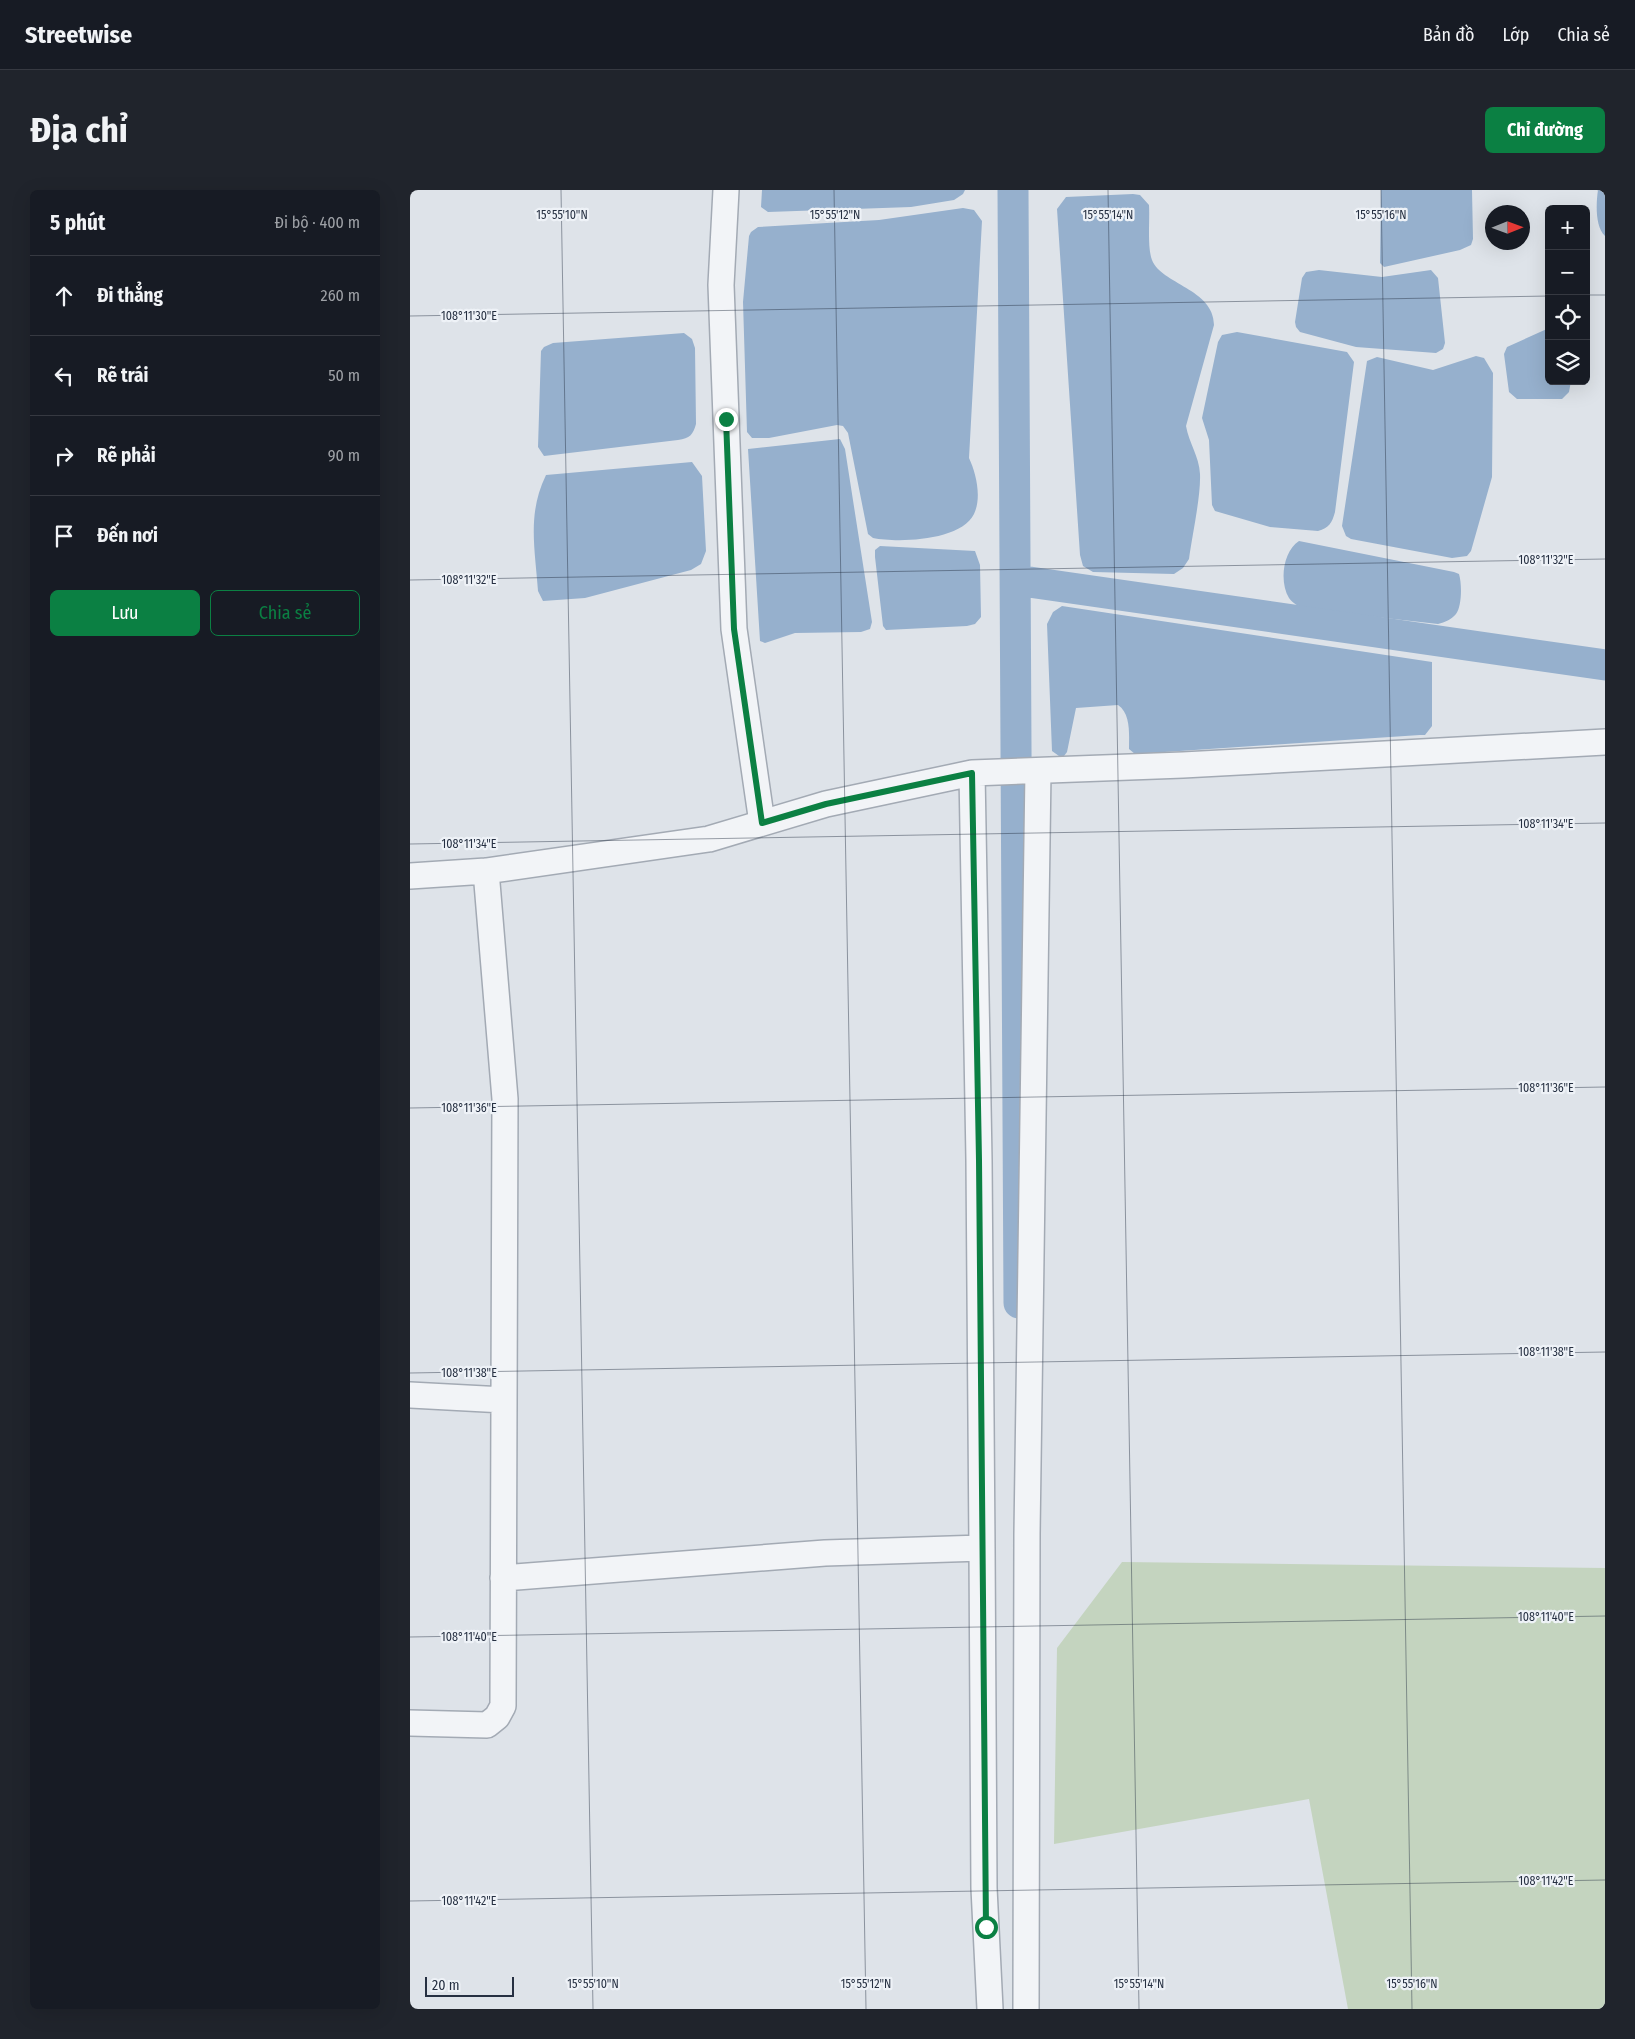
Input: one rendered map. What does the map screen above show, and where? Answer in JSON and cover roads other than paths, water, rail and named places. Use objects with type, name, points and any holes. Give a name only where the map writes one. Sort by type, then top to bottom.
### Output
[{"type":"street","points":[[726,190],[721,285],[734,629],[762,823]]},
{"type":"street","points":[[410,876],[486,871],[709,839],[826,804],[982,773],[1605,742]]},
{"type":"street","points":[[1026,2009],[1030,771]]},
{"type":"street","points":[[982,773],[979,1170],[984,1888],[990,2009]]},
{"type":"street","points":[[410,1723],[487,1725],[497,1717],[503,1699],[505,1099],[486,871]]},
{"type":"street","points":[[410,1395],[504,1400]]},
{"type":"street","points":[[503,1578],[825,1553],[982,1548]]},
{"type":"water","points":[[762,190],[965,190],[963,194],[954,200],[911,207],[768,212],[761,207]]},
{"type":"water","points":[[1381,190],[1472,190],[1473,239],[1471,245],[1460,250],[1384,267],[1380,263]]},
{"type":"water","points":[[1598,190],[1605,190],[1605,236],[1599,227],[1598,221]]},
{"type":"water","points":[[1140,195],[1149,205],[1149,241],[1152,260],[1165,275],[1197,295],[1206,303],[1212,313],[1214,325],[1186,426],[1198,461],[1200,474],[1196,516],[1189,559],[1183,568],[1174,574],[1093,572],[1083,566],[1080,555],[1057,209],[1066,197]]},
{"type":"water","points":[[963,208],[974,210],[982,221],[969,458],[977,485],[978,500],[974,514],[967,523],[943,535],[913,540],[873,538],[868,534],[848,433],[843,426],[837,425],[769,438],[752,438],[747,432],[743,302],[749,236],[758,227],[879,220]]},
{"type":"water","points":[[1319,270],[1382,277],[1431,270],[1438,278],[1445,343],[1443,349],[1436,353],[1356,347],[1300,332],[1295,322],[1302,278],[1306,272]]},
{"type":"water","points":[[1545,330],[1545,385],[1570,385],[1569,392],[1562,399],[1517,399],[1509,392],[1504,354],[1507,347]]},
{"type":"water","points":[[1237,332],[1347,352],[1354,362],[1335,512],[1330,524],[1322,530],[1270,527],[1215,511],[1212,505],[1209,440],[1202,418],[1218,342],[1222,335]]},
{"type":"water","points":[[684,333],[692,339],[695,348],[696,424],[694,431],[690,435],[678,440],[544,456],[538,447],[541,351],[544,347],[553,343]]},
{"type":"water","points":[[1476,356],[1484,358],[1493,373],[1492,477],[1471,551],[1467,556],[1452,558],[1351,539],[1346,536],[1342,526],[1367,361],[1377,357],[1433,370]]},
{"type":"water","points":[[840,439],[845,449],[872,622],[870,629],[861,632],[795,633],[765,643],[760,641],[748,449]]},
{"type":"water","points":[[692,462],[702,476],[706,551],[701,564],[691,570],[585,598],[543,601],[538,591],[534,546],[534,518],[540,489],[546,475]]},
{"type":"water","points":[[1299,541],[1459,574],[1461,595],[1458,610],[1450,619],[1438,624],[1305,609],[1296,605],[1289,598],[1284,584],[1286,559],[1289,552]]},
{"type":"water","points":[[880,546],[975,551],[980,565],[981,617],[975,624],[967,626],[886,630],[883,626],[875,557],[875,550]]},
{"type":"water","points":[[1062,606],[1432,662],[1432,726],[1425,735],[1135,754],[1129,749],[1127,719],[1118,705],[1076,708],[1067,752],[1064,756],[1059,756],[1052,751],[1047,624],[1053,612]]},
{"type":"waterway","points":[[1013,190],[1019,1303]]},
{"type":"waterway","points":[[1016,580],[1605,665]]}]
